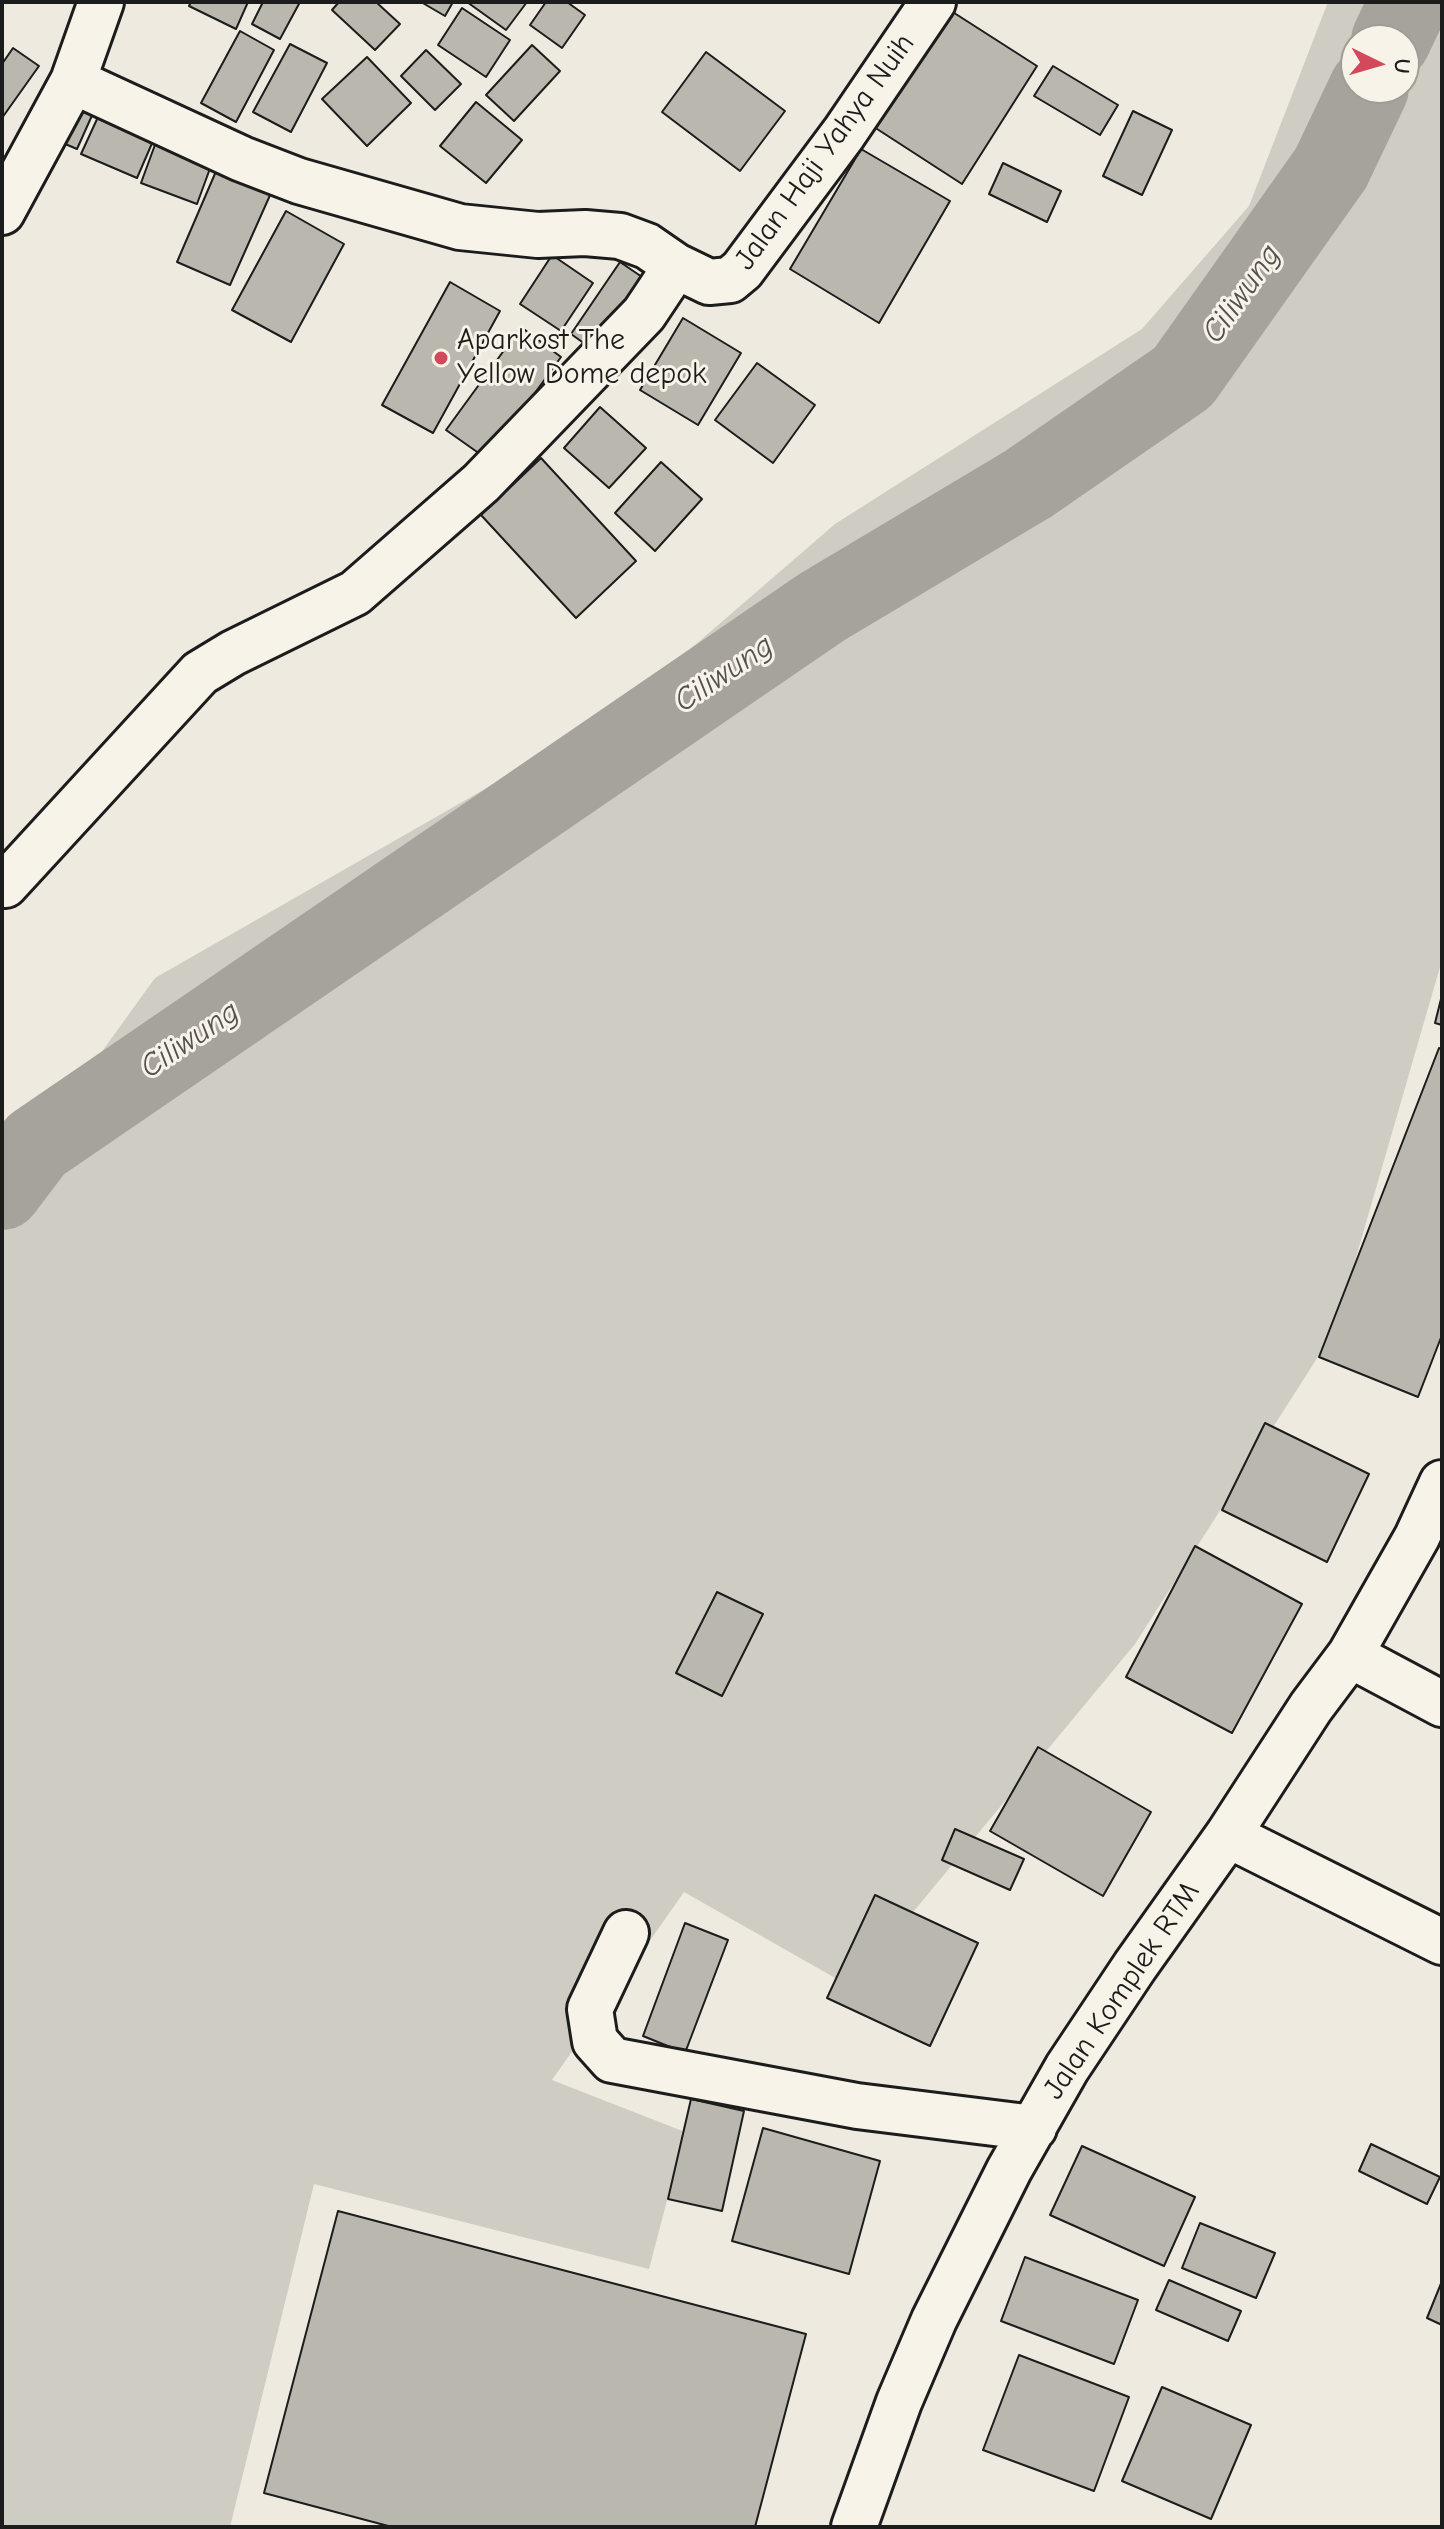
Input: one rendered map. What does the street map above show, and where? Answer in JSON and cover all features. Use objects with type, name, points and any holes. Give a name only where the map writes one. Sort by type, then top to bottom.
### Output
[{"type":"street","points":[[2,212],[73,81],[101,2]]},
{"type":"street","name":"Jalan Haji Yahya Nuih","points":[[687,272],[709,282],[719,282],[730,280],[742,270],[844,133],[933,2]]},
{"type":"street","points":[[73,81],[242,159],[299,181],[460,227],[538,235],[585,233],[620,236],[647,246],[687,272]]},
{"type":"street","points":[[611,386],[687,272]]},
{"type":"street","points":[[5,885],[200,673],[233,653],[355,593],[481,483],[687,272]]},
{"type":"street","name":"Jalan Komplek RTM","points":[[854,2527],[899,2402],[934,2320],[987,2212],[1067,2068],[1228,1835],[1311,1707],[1350,1655],[1417,1537],[1442,1483]]},
{"type":"street","points":[[1350,1655],[1442,1704]]},
{"type":"street","points":[[1228,1835],[1442,1942]]},
{"type":"street","points":[[626,1933],[590,2009],[595,2041],[612,2060],[857,2106],[1034,2128]]},
{"type":"shaded area","points":[[1328,2],[1442,2],[1442,960],[1335,1330],[1135,1644],[851,1987],[684,1892],[552,2080],[685,2132],[649,2269],[314,2184],[230,2527],[2,2527],[2,1190],[155,978],[614,715],[835,524],[1142,329],[1249,206]]},
{"type":"building","points":[[191,2],[248,2],[236,29],[189,6]]},
{"type":"building","points":[[263,2],[300,2],[280,39],[252,24]]},
{"type":"building","points":[[339,2],[376,2],[400,24],[375,50],[332,10]]},
{"type":"building","points":[[421,2],[453,2],[445,16]]},
{"type":"building","points":[[467,2],[527,2],[506,30]]},
{"type":"building","points":[[546,2],[567,2],[585,15],[562,48],[530,25]]},
{"type":"building","points":[[462,8],[510,40],[486,77],[438,45]]},
{"type":"building","points":[[948,9],[1037,66],[962,184],[874,127]]},
{"type":"building","points":[[240,31],[274,50],[236,122],[201,103]]},
{"type":"building","points":[[290,44],[327,63],[291,132],[253,112]]},
{"type":"building","points":[[532,45],[560,71],[514,121],[486,95]]},
{"type":"building","points":[[13,48],[39,66],[2,118],[2,64]]},
{"type":"building","points":[[426,50],[461,84],[435,110],[401,76]]},
{"type":"building","points":[[706,52],[785,111],[740,171],[662,112]]},
{"type":"building","points":[[367,57],[411,103],[367,146],[322,99]]},
{"type":"building","points":[[1053,66],[1118,105],[1100,135],[1034,96]]},
{"type":"building","points":[[69,98],[94,111],[77,149],[51,138]]},
{"type":"building","points":[[476,102],[522,140],[486,183],[440,146]]},
{"type":"building","points":[[1133,111],[1172,130],[1142,195],[1103,176]]},
{"type":"building","points":[[98,117],[153,141],[137,178],[81,154]]},
{"type":"building","points":[[156,142],[212,163],[197,204],[141,183]]},
{"type":"building","points":[[861,149],[950,201],[879,323],[790,269]]},
{"type":"building","points":[[1003,163],[1061,191],[1047,222],[989,194]]},
{"type":"building","points":[[217,169],[271,193],[230,285],[177,262]]},
{"type":"building","points":[[286,211],[344,244],[291,342],[232,310]]},
{"type":"building","points":[[552,255],[593,283],[561,331],[520,304]]},
{"type":"building","points":[[620,262],[648,281],[599,354],[571,334]]},
{"type":"building","name":"Aparkost The Yellow Dome depok","points":[[450,282],[500,311],[433,433],[382,405]]},
{"type":"building","points":[[683,318],[741,353],[698,425],[640,390]]},
{"type":"building","points":[[521,327],[561,357],[487,459],[446,430]]},
{"type":"building","points":[[757,363],[815,405],[773,463],[715,420]]},
{"type":"building","points":[[600,407],[646,448],[609,488],[564,448]]},
{"type":"building","points":[[541,458],[636,561],[576,618],[481,515]]},
{"type":"building","points":[[661,462],[702,499],[655,551],[615,513]]},
{"type":"building","points":[[1442,995],[1442,1025],[1435,1023]]},
{"type":"building","points":[[1439,1048],[1442,1049],[1442,1335],[1418,1397],[1319,1357]]},
{"type":"building","points":[[1265,1423],[1369,1474],[1327,1562],[1222,1510]]},
{"type":"building","points":[[1195,1546],[1302,1604],[1232,1733],[1126,1677]]},
{"type":"building","points":[[717,1592],[763,1614],[722,1696],[676,1673]]},
{"type":"building","points":[[1038,1747],[1151,1812],[1103,1896],[990,1831]]},
{"type":"building","points":[[955,1829],[1024,1859],[1010,1890],[942,1860]]},
{"type":"building","points":[[875,1895],[978,1943],[930,2046],[827,1998]]},
{"type":"building","points":[[685,1923],[728,1940],[685,2053],[643,2036]]},
{"type":"building","points":[[691,2099],[744,2111],[722,2211],[668,2199]]},
{"type":"building","points":[[763,2128],[880,2161],[849,2274],[732,2241]]},
{"type":"building","points":[[1371,2144],[1440,2177],[1427,2204],[1359,2171]]},
{"type":"building","points":[[1082,2146],[1195,2197],[1164,2266],[1050,2215]]},
{"type":"building","points":[[338,2211],[806,2334],[755,2527],[392,2527],[264,2493]]},
{"type":"building","points":[[1200,2223],[1275,2253],[1256,2298],[1182,2268]]},
{"type":"building","points":[[1025,2257],[1138,2300],[1114,2364],[1001,2321]]},
{"type":"building","points":[[1169,2280],[1241,2311],[1228,2341],[1156,2310]]},
{"type":"building","points":[[1442,2281],[1442,2325],[1427,2318]]},
{"type":"building","points":[[1019,2355],[1129,2397],[1094,2491],[983,2450]]},
{"type":"building","points":[[1162,2387],[1251,2425],[1211,2519],[1122,2481]]},
{"type":"waterway","name":"Ciliwung","points":[[1399,24],[1409,2]]},
{"type":"waterway","name":"Ciliwung","points":[[2,1190],[36,1145],[822,607],[1028,484],[1183,377],[1331,168],[1361,104]]},
{"type":"place","name":"Aparkost The Yellow Dome depok","points":[[441,358]]}]
